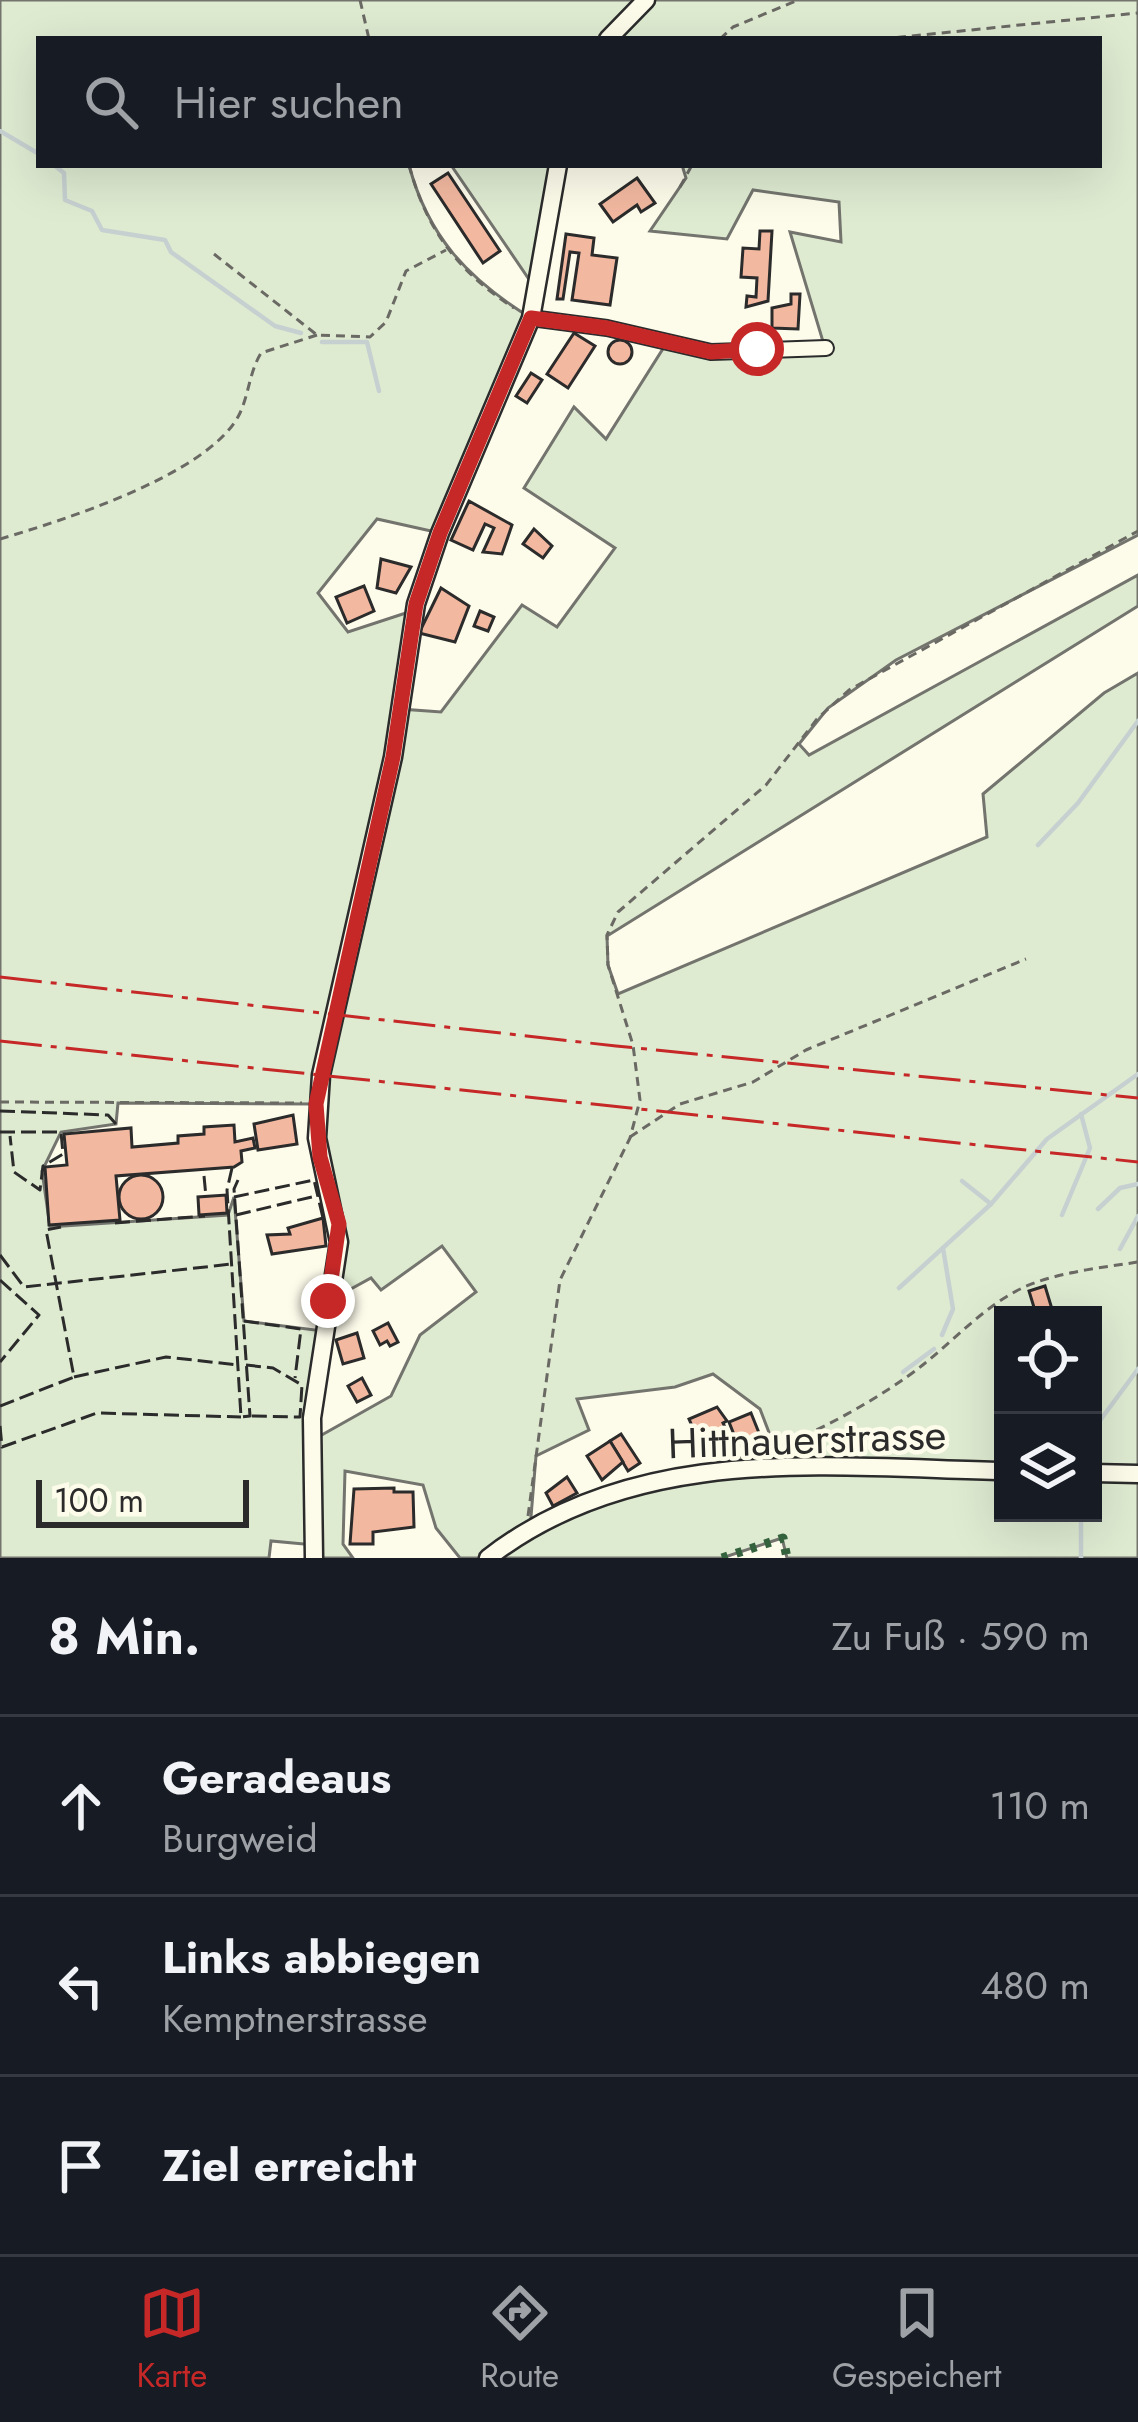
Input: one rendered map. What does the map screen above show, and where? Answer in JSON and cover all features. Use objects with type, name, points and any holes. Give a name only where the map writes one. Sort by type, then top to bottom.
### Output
[{"type":"street","points":[[611,36],[646,0]]},
{"type":"street","points":[[314,1558],[312,1418],[339,1242],[317,1138],[321,1075],[393,757],[412,621],[425,572],[531,318],[557,168]]},
{"type":"street","points":[[531,318],[607,328],[711,352],[826,348]]},
{"type":"street","name":"Hittnauerstrasse","points":[[488,1558],[530,1530],[620,1488],[689,1472],[994,1471]]},
{"type":"street","points":[[1102,1473],[1138,1474]]},
{"type":"path","points":[[359,0],[368,36]]},
{"type":"path","points":[[724,36],[733,27],[798,0]]},
{"type":"path","points":[[912,36],[1138,13]]},
{"type":"path","points":[[410,168],[422,209],[446,250],[507,303]]},
{"type":"path","points":[[683,168],[686,178]]},
{"type":"path","points":[[680,188],[691,168]]},
{"type":"path","points":[[0,538],[93,509],[187,460],[240,414],[261,353],[317,335],[379,332],[406,271],[446,250]]},
{"type":"path","points":[[214,254],[317,335]]},
{"type":"path","points":[[530,1530],[527,1512],[560,1280],[630,1138],[640,1100],[639,1078],[608,965],[607,935],[618,912],[766,785],[818,719],[849,690],[1138,531]]},
{"type":"path","points":[[630,1138],[680,1104],[753,1082],[806,1050],[1026,959]]},
{"type":"path","points":[[0,1102],[297,1103]]},
{"type":"path","points":[[753,1454],[800,1441],[920,1368],[995,1304],[1035,1282],[1138,1262]]},
{"type":"green space","points":[[0,0],[1138,0],[1138,535],[896,660],[828,708],[799,744],[809,755],[1138,575],[1138,606],[607,936],[608,965],[618,994],[987,837],[983,794],[1104,693],[1138,673],[1138,1558],[787,1558],[782,1538],[722,1558],[460,1558],[436,1528],[423,1485],[345,1471],[343,1544],[353,1558],[314,1558],[315,1545],[271,1541],[269,1558],[0,1558]],"holes":[[[36,36],[1102,36],[1102,168],[683,168],[686,178],[650,231],[727,239],[753,190],[839,202],[841,242],[790,232],[825,348],[711,352],[666,344],[606,439],[574,407],[524,488],[615,548],[557,627],[522,605],[441,712],[401,709],[415,610],[348,632],[318,593],[377,519],[440,533],[531,318],[488,288],[454,254],[427,214],[410,168],[36,168]],[[118,1103],[315,1104],[339,1242],[329,1301],[371,1278],[381,1290],[442,1246],[476,1292],[420,1335],[391,1396],[311,1441],[323,1331],[244,1321],[234,1197],[228,1215],[50,1227],[42,1171],[61,1132],[116,1124]],[[713,1374],[760,1409],[775,1448],[730,1460],[729,1469],[575,1507],[530,1529],[536,1456],[589,1430],[577,1399],[675,1387]]]},
{"type":"green space","points":[[453,168],[558,168],[537,291]]},
{"type":"building","points":[[448,173],[500,251],[483,263],[431,184]]},
{"type":"building","points":[[637,178],[655,203],[641,212],[637,205],[613,222],[600,204]]},
{"type":"building","points":[[760,231],[772,231],[768,301],[746,307],[747,296],[756,297],[757,278],[741,277],[743,248],[759,249]]},
{"type":"building","points":[[566,234],[594,238],[592,255],[617,258],[610,305],[572,300],[579,253],[570,252],[563,299],[557,299]]},
{"type":"building","points":[[791,294],[800,294],[798,329],[772,328],[772,308],[791,304]]},
{"type":"building","points":[[574,333],[595,346],[568,388],[547,374]]},
{"type":"building","points":[[620,340],[629,343],[629,361],[620,364],[611,361],[608,352],[611,343]]},
{"type":"building","points":[[531,373],[542,380],[527,403],[516,396]]},
{"type":"building","points":[[469,501],[512,525],[502,554],[483,552],[494,528],[485,524],[473,550],[451,540]]},
{"type":"building","points":[[534,529],[552,546],[543,558],[523,544]]},
{"type":"building","points":[[381,559],[411,567],[396,593],[377,588]]},
{"type":"building","points":[[364,586],[374,611],[347,623],[336,597]]},
{"type":"building","points":[[441,588],[469,606],[455,642],[419,633]]},
{"type":"building","points":[[480,611],[494,617],[488,631],[474,626]]},
{"type":"building","points":[[293,1115],[297,1144],[258,1150],[254,1124]]},
{"type":"building","points":[[234,1125],[235,1142],[253,1138],[255,1148],[241,1151],[242,1162],[234,1167],[116,1176],[120,1220],[49,1225],[45,1167],[67,1165],[64,1134],[131,1128],[132,1147],[178,1143],[178,1136],[204,1134],[204,1127]]},
{"type":"building","points":[[141,1175],[156,1182],[163,1197],[156,1212],[141,1219],[126,1212],[119,1197],[126,1182]]},
{"type":"building","points":[[226,1195],[227,1213],[199,1215],[198,1197]]},
{"type":"building","points":[[323,1218],[326,1246],[272,1254],[267,1235],[290,1234],[288,1228]]},
{"type":"building","points":[[1045,1286],[1051,1306],[1034,1306],[1029,1291]]},
{"type":"building","points":[[388,1323],[398,1342],[380,1345],[373,1331]]},
{"type":"building","points":[[357,1333],[364,1358],[343,1364],[336,1340]]},
{"type":"building","points":[[362,1378],[371,1395],[357,1402],[348,1386]]},
{"type":"building","points":[[717,1407],[727,1421],[723,1423],[729,1436],[702,1448],[689,1419]]},
{"type":"building","points":[[751,1413],[761,1438],[739,1447],[729,1422]]},
{"type":"building","points":[[621,1434],[640,1463],[628,1471],[610,1441]]},
{"type":"building","points":[[610,1441],[623,1462],[602,1480],[587,1456]]},
{"type":"building","points":[[567,1477],[577,1493],[553,1506],[546,1493]]},
{"type":"building","points":[[394,1488],[394,1492],[413,1492],[414,1527],[373,1532],[373,1544],[350,1544],[354,1489]]},
{"type":"waterway","points":[[0,131],[36,152]]},
{"type":"waterway","points":[[58,168],[64,173],[65,200],[92,211],[102,230],[165,240],[171,252],[275,326],[301,333]]},
{"type":"waterway","points":[[322,342],[367,342],[379,391]]},
{"type":"waterway","points":[[1038,845],[1078,803],[1138,721]]},
{"type":"waterway","points":[[899,1288],[991,1204],[1047,1139],[1138,1074]]},
{"type":"waterway","points":[[1062,1215],[1090,1148],[1081,1114]]},
{"type":"waterway","points":[[962,1181],[991,1204]]},
{"type":"waterway","points":[[1098,1209],[1120,1188],[1138,1184]]},
{"type":"waterway","points":[[1120,1249],[1138,1216]]},
{"type":"waterway","points":[[942,1335],[953,1309],[943,1248]]},
{"type":"waterway","points":[[903,1372],[934,1349]]},
{"type":"waterway","points":[[1102,1418],[1138,1369]]},
{"type":"waterway","points":[[1081,1522],[1081,1558]]},
{"type":"hedge","points":[[722,1558],[783,1538],[787,1558]]},
{"type":"fence","points":[[0,1111],[108,1115],[116,1124]]},
{"type":"fence","points":[[0,1132],[61,1132],[63,1154],[43,1166],[40,1190],[14,1172],[10,1136]]},
{"type":"fence","points":[[232,1168],[227,1190],[241,1417],[250,1416],[234,1189],[238,1180]]},
{"type":"fence","points":[[204,1176],[206,1197]]},
{"type":"fence","points":[[234,1197],[314,1180],[323,1218]]},
{"type":"fence","points":[[236,1215],[320,1195]]},
{"type":"fence","points":[[115,1223],[205,1216]]},
{"type":"fence","points":[[0,1406],[74,1377],[46,1230],[61,1227]]},
{"type":"fence","points":[[0,1255],[24,1287],[232,1264]]},
{"type":"fence","points":[[0,1280],[39,1315],[0,1362]]},
{"type":"fence","points":[[244,1321],[301,1329],[295,1378]]},
{"type":"fence","points":[[74,1377],[166,1357],[238,1365]]},
{"type":"fence","points":[[246,1365],[273,1368],[302,1385],[300,1417],[250,1416]]},
{"type":"fence","points":[[0,1426],[2,1447],[97,1413],[241,1417]]},
{"type":"power","points":[[0,977],[1138,1098]]},
{"type":"power","points":[[0,1041],[1138,1162]]},
{"type":"route","points":[[328,1301],[339,1224],[320,1157],[316,1104],[393,757],[412,621],[440,533],[531,318],[547,324],[607,328],[711,352],[757,349]]}]
